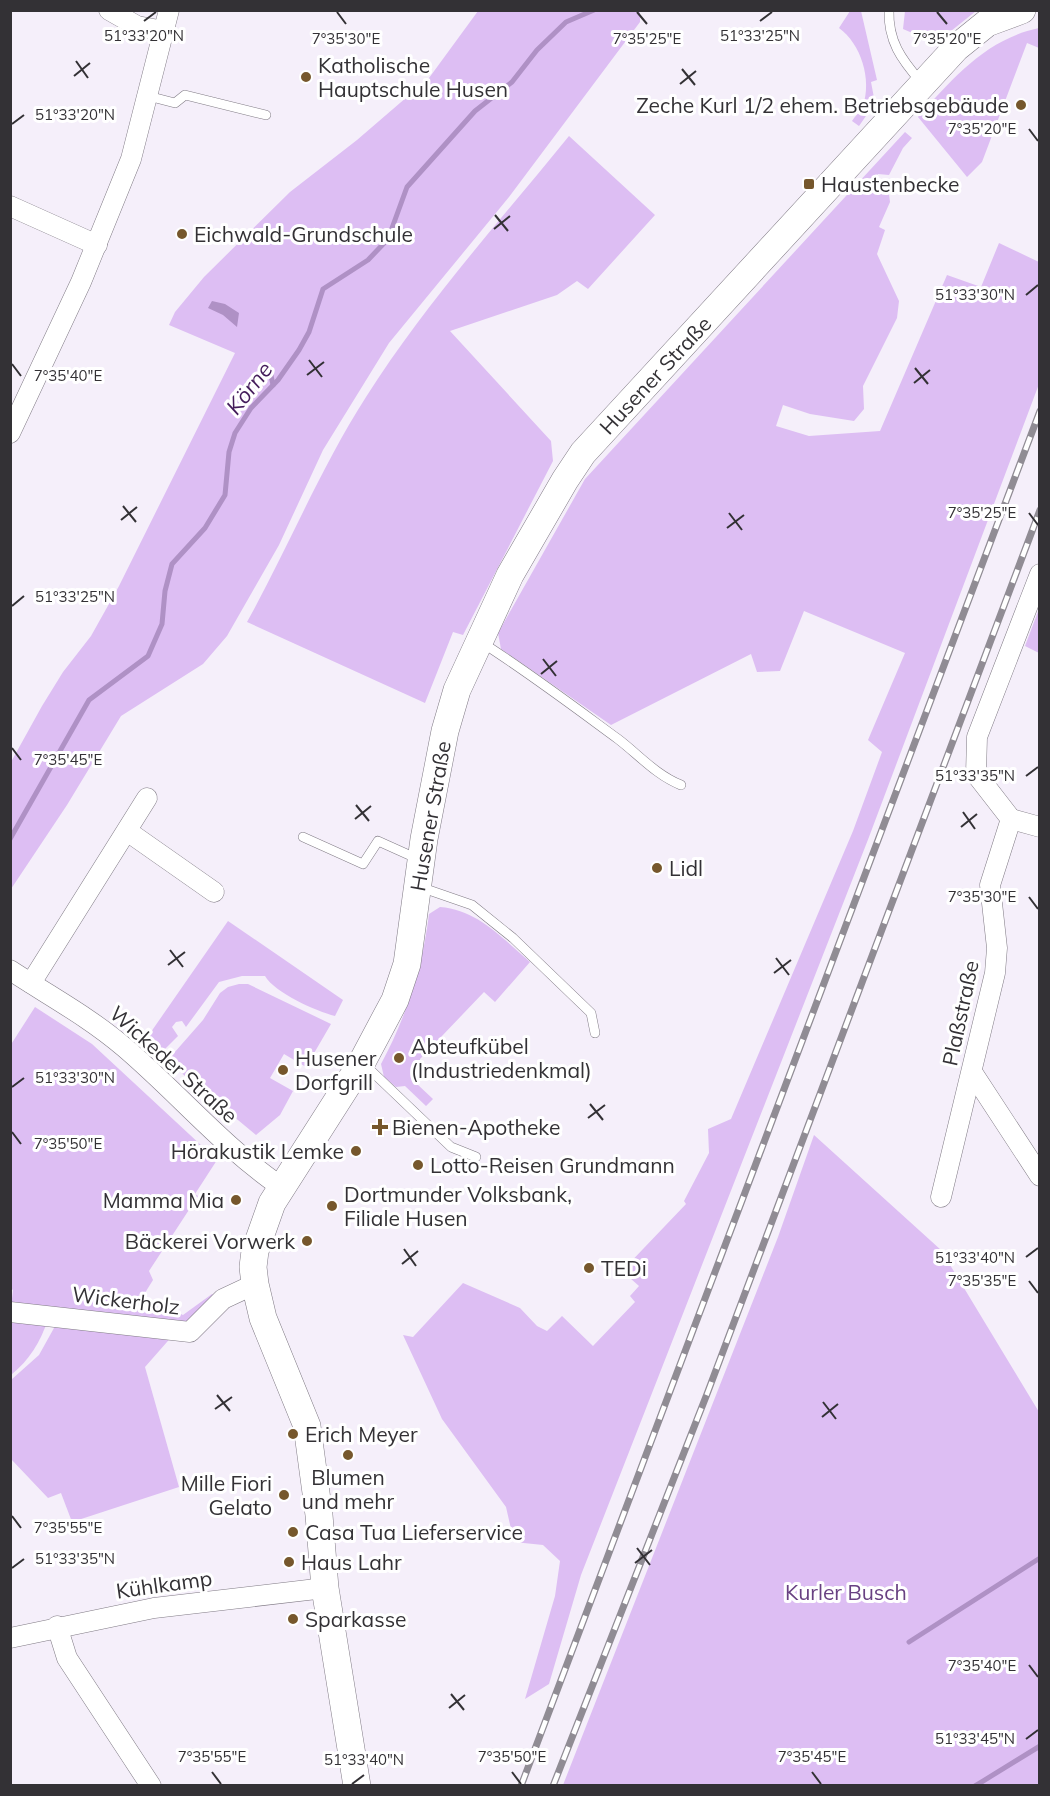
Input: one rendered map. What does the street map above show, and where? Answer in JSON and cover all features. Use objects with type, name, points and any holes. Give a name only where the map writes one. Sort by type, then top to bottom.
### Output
[{"type":"street","points":[[110,10],[137,26],[164,31]]},
{"type":"street","points":[[10,433],[97,245],[131,159],[169,10]]},
{"type":"street","name":"Husener Straße","points":[[357,1785],[325,1588],[319,1515],[307,1426],[263,1318],[255,1284],[255,1251],[264,1222],[280,1186],[362,1062],[395,1000],[408,964],[419,873],[445,731],[457,690],[510,576],[583,453],[956,48],[987,23],[1022,10]]},
{"type":"street","points":[[10,207],[97,245]]},
{"type":"street","points":[[1040,574],[977,737],[976,774],[1011,819],[1040,827]]},
{"type":"street","points":[[31,983],[147,798]]},
{"type":"street","name":"Plaßstraße","points":[[941,1197],[995,973],[997,948],[990,885],[1011,819]]},
{"type":"street","points":[[127,831],[214,892]]},
{"type":"street","name":"Wickeder Straße","points":[[10,970],[102,1029],[205,1125],[280,1186]]},
{"type":"street","points":[[972,1072],[1040,1176]]},
{"type":"street","name":"Wickerholz","points":[[10,1312],[190,1332],[223,1299],[255,1284]]},
{"type":"street","name":"Kühlkamp","points":[[10,1638],[57,1626],[154,1608],[325,1588]]},
{"type":"street","points":[[57,1626],[68,1658],[151,1785]]},
{"type":"lane","points":[[889,10],[888,28],[898,55],[922,83]]},
{"type":"lane","points":[[148,96],[175,103],[185,95],[266,115]]},
{"type":"lane","points":[[479,640],[582,712],[660,775],[681,785]]},
{"type":"lane","points":[[303,837],[363,864],[378,841],[419,873],[472,905],[495,922],[591,1013],[595,1033]]},
{"type":"lane","points":[[362,1062],[452,1147],[477,1157]]},
{"type":"green space","points":[[905,10],[976,11],[936,43],[903,29]]},
{"type":"green space","points":[[478,11],[640,11],[640,22],[509,197],[389,343],[323,450],[279,545],[227,636],[203,664],[121,716],[67,805],[11,889],[11,762],[42,706],[63,672],[91,636],[119,586],[235,353],[169,325],[175,312],[204,277],[290,192],[357,140],[429,78]]},
{"type":"green space","points":[[850,11],[861,11],[877,80],[871,82],[875,103],[859,126],[852,121],[861,110],[865,96],[863,63],[853,43],[839,28]]},
{"type":"green space","points":[[1039,28],[1039,48],[1027,43],[982,162],[967,177],[918,117],[972,62],[1003,41]]},
{"type":"green space","points":[[905,132],[912,138],[903,148],[889,175],[878,174],[870,185],[889,194],[890,202],[879,227],[885,230],[877,254],[899,301],[897,318],[863,386],[864,409],[854,421],[810,414],[783,405],[776,426],[809,436],[880,431],[947,275],[981,287],[999,243],[1039,262],[1039,384],[869,837],[581,1575],[549,1684],[525,1699],[555,1596],[560,1561],[543,1545],[514,1542],[506,1507],[442,1419],[403,1335],[413,1337],[463,1283],[520,1308],[537,1326],[547,1331],[562,1316],[593,1346],[635,1302],[630,1296],[639,1286],[622,1271],[686,1204],[684,1201],[709,1153],[708,1129],[731,1119],[853,831],[882,752],[868,740],[905,653],[804,611],[780,671],[757,672],[751,654],[611,725],[501,649],[498,633],[585,479]]},
{"type":"green space","points":[[569,136],[655,215],[588,289],[577,281],[557,295],[450,331],[551,441],[553,461],[463,635],[453,632],[425,703],[247,622],[319,480],[366,397],[438,296]]},
{"type":"green space","points":[[1039,609],[1039,653],[1025,646]]},
{"type":"green space","points":[[440,907],[454,909],[478,919],[530,962],[495,1002],[484,992],[420,1059],[420,1080],[417,1084],[433,1099],[426,1106],[405,1086],[396,1087],[384,1077],[381,1064],[406,1010],[418,972],[429,914]]},
{"type":"green space","points":[[228,921],[343,1000],[335,1016],[307,1006],[287,995],[277,989],[265,976],[242,976],[219,982],[186,1027],[182,1021],[176,1022],[172,1027],[178,1036],[160,1054],[144,1042]]},
{"type":"green space","points":[[248,984],[331,1024],[306,1067],[284,1054],[270,1078],[293,1091],[280,1115],[256,1135],[167,1061],[203,1020],[220,993],[228,987]]},
{"type":"green space","points":[[35,1007],[92,1044],[217,1160],[195,1194],[198,1196],[149,1271],[153,1280],[143,1296],[183,1315],[212,1294],[220,1301],[191,1329],[11,1307],[13,1290],[10,1288],[10,1046]]},
{"type":"green space","name":"Kurler Busch","points":[[814,1135],[941,1250],[1039,1412],[1039,1785],[563,1785],[778,1237]]},
{"type":"green space","points":[[11,1315],[48,1319],[34,1350],[11,1375]]},
{"type":"green space","points":[[59,1319],[174,1334],[145,1367],[179,1487],[72,1522],[61,1493],[48,1498],[11,1459],[11,1380],[39,1355]]},
{"type":"shaded area","points":[[212,301],[225,304],[239,313],[237,327],[223,315],[208,308]]},
{"type":"waterway","name":"Körne","points":[[10,839],[89,700],[148,656],[162,624],[165,591],[172,564],[205,528],[225,495],[229,452],[235,433],[251,408],[278,380],[299,350],[309,332],[323,289],[368,260],[388,239],[407,187],[475,111],[512,82],[537,50],[566,22],[594,10]]},
{"type":"waterway","points":[[269,366],[273,385]]},
{"type":"waterway","points":[[909,1642],[1040,1558]]},
{"type":"waterway","points":[[975,1786],[1040,1746]]},
{"type":"railway","points":[[521,1786],[1040,411]]},
{"type":"railway","points":[[553,1786],[707,1394],[1040,510]]},
{"type":"place","name":"Katholische Hauptschule Husen","points":[[306,77]]},
{"type":"place","name":"Zeche Kurl 1/2 ehem. Betriebsgebäude","points":[[1021,105]]},
{"type":"place","name":"Haustenbecke","points":[[809,184]]},
{"type":"place","name":"Eichwald-Grundschule","points":[[182,234]]},
{"type":"place","name":"Lidl","points":[[657,868]]},
{"type":"place","name":"Abteufkübel (Industriedenkmal)","points":[[399,1058]]},
{"type":"place","name":"Husener Dorfgrill","points":[[283,1070]]},
{"type":"place","name":"Bienen-Apotheke","points":[[380,1127]]},
{"type":"place","name":"Hörakustik Lemke","points":[[356,1151]]},
{"type":"place","name":"Lotto-Reisen Grundmann","points":[[418,1165]]},
{"type":"place","name":"Mamma Mia","points":[[236,1200]]},
{"type":"place","name":"Dortmunder Volksbank, Filiale Husen","points":[[332,1206]]},
{"type":"place","name":"Bäckerei Vorwerk","points":[[307,1241]]},
{"type":"place","name":"TEDi","points":[[589,1268]]},
{"type":"place","name":"Erich Meyer","points":[[293,1434]]},
{"type":"place","name":"Blumen und mehr","points":[[348,1455]]},
{"type":"place","name":"Mille Fiori Gelato","points":[[284,1495]]},
{"type":"place","name":"Casa Tua Lieferservice","points":[[293,1532]]},
{"type":"place","name":"Haus Lahr","points":[[289,1562]]},
{"type":"place","name":"Sparkasse","points":[[293,1619]]}]
